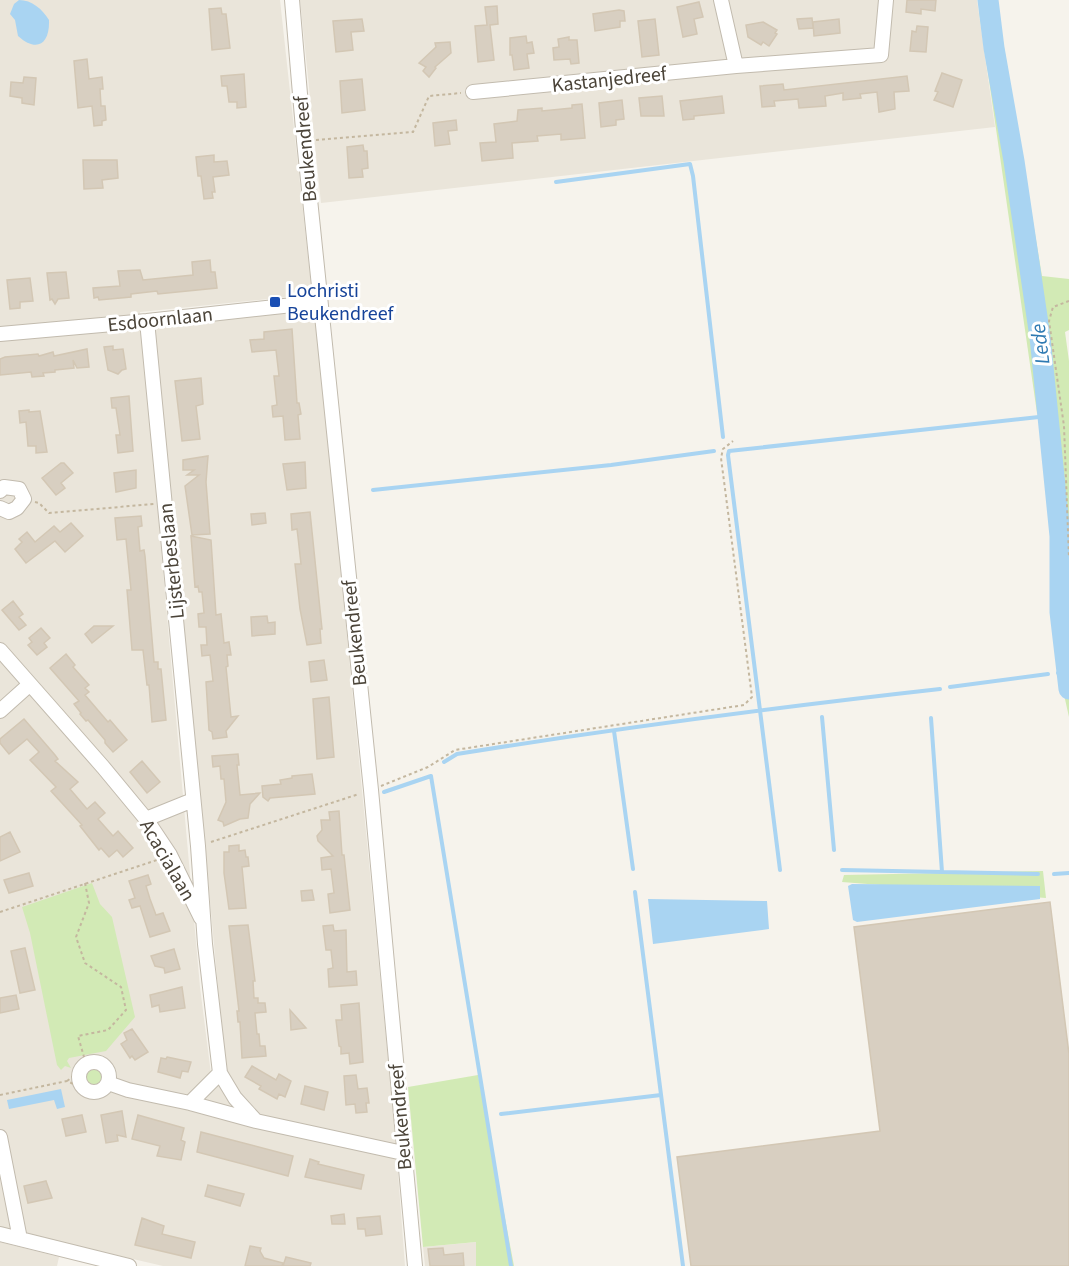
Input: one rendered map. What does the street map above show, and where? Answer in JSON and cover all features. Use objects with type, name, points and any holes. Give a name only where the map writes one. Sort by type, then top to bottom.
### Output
[{"type":"street","name":"Beukendreef","points":[[291,0],[371,790],[415,1266]]},
{"type":"street","points":[[721,0],[736,66]]},
{"type":"street","name":"Kastanjedreef","points":[[473,92],[736,66],[881,55],[886,0]]},
{"type":"street","name":"Esdoornlaan","points":[[0,334],[320,302]]},
{"type":"street","name":"Lijsterbeslaan","points":[[147,321],[204,925]]},
{"type":"street","points":[[0,491],[4,486],[19,489],[24,499],[9,512],[0,508]]},
{"type":"street","name":"Acacialaan","points":[[0,650],[146,819],[170,855],[204,925],[220,1073],[235,1098],[256,1121]]},
{"type":"street","points":[[0,711],[29,685]]},
{"type":"street","points":[[146,819],[193,800]]},
{"type":"street","points":[[94,1062],[102,1064],[107,1069],[110,1076],[108,1083],[102,1090],[93,1092],[84,1089],[79,1078],[83,1068],[94,1062]]},
{"type":"street","points":[[190,1103],[220,1073]]},
{"type":"street","points":[[108,1083],[128,1090],[190,1103],[256,1121],[403,1153]]},
{"type":"street","points":[[0,1137],[20,1239]]},
{"type":"street","points":[[0,1234],[129,1266]]},
{"type":"path","points":[[304,141],[413,132],[429,96],[473,92]]},
{"type":"path","points":[[1069,301],[1053,307],[1049,321],[1064,426],[1069,558]]},
{"type":"path","points":[[371,790],[428,767],[455,750],[744,705],[752,697],[721,458],[723,449],[733,441]]},
{"type":"path","points":[[24,499],[39,503],[49,513],[165,503]]},
{"type":"path","points":[[0,1095],[67,1080],[83,1068],[78,1036],[108,1030],[126,1010],[121,987],[85,963],[76,937],[89,903],[85,883]]},
{"type":"path","points":[[67,1080],[84,1089]]},
{"type":"shaded area","points":[[0,0],[280,0],[311,284],[307,295],[140,312],[200,987],[211,1074],[224,1054],[154,336],[156,329],[162,324],[309,309],[316,317],[394,1120],[405,1266],[163,1266],[0,1228]]},
{"type":"shaded area","points":[[300,0],[977,0],[995,127],[321,203]]},
{"type":"shaded area","points":[[0,1242],[59,1257],[57,1266],[0,1266]]},
{"type":"shaded area","points":[[477,1242],[476,1266],[425,1266],[423,1247]]},
{"type":"green space","points":[[979,11],[998,11],[1042,276],[1069,279],[1069,330],[1065,332],[1069,361],[1069,717],[1060,677],[1055,554],[1046,437],[1037,413]]},
{"type":"green space","points":[[1043,871],[1046,898],[842,882],[844,875]]},
{"type":"green space","points":[[92,883],[100,904],[112,917],[135,1017],[106,1051],[69,1058],[67,1061],[71,1068],[65,1066],[61,1070],[57,1065],[30,933],[22,907]]},
{"type":"green space","points":[[94,1067],[101,1070],[104,1077],[101,1084],[94,1087],[87,1084],[84,1077],[87,1070]]},
{"type":"green space","points":[[478,1075],[514,1266],[476,1266],[476,1242],[423,1247],[408,1087]]},
{"type":"water","points":[[19,0],[36,6],[49,20],[47,35],[41,43],[31,44],[18,36],[15,20],[10,14],[14,4]]},
{"type":"water","points":[[852,884],[1040,886],[1040,899],[857,922],[853,920],[848,886]]},
{"type":"water","points":[[648,899],[767,901],[769,929],[653,944]]},
{"type":"water","points":[[61,1089],[65,1107],[57,1109],[54,1100],[9,1109],[7,1100]]},
{"type":"building","points":[[907,0],[936,0],[935,11],[921,9],[921,14],[906,12]]},
{"type":"building","points":[[699,2],[703,17],[694,19],[697,34],[683,37],[677,7]]},
{"type":"building","points":[[497,6],[498,24],[490,25],[494,60],[478,62],[475,26],[487,25],[485,7]]},
{"type":"building","points":[[221,8],[222,14],[226,14],[230,48],[212,50],[209,9]]},
{"type":"building","points":[[624,11],[625,21],[620,21],[620,27],[595,31],[593,14]]},
{"type":"building","points":[[812,18],[813,28],[799,29],[797,19]]},
{"type":"building","points":[[362,19],[364,31],[351,32],[353,50],[336,52],[333,21]]},
{"type":"building","points":[[655,19],[659,55],[642,57],[638,21]]},
{"type":"building","points":[[839,19],[840,33],[814,36],[813,22]]},
{"type":"building","points":[[763,22],[777,30],[769,46],[763,42],[761,45],[748,37],[746,25]]},
{"type":"building","points":[[917,26],[928,27],[926,52],[910,51],[912,31],[916,32]]},
{"type":"building","points":[[526,36],[527,43],[532,42],[534,53],[527,54],[529,68],[514,70],[512,55],[510,55],[510,38]]},
{"type":"building","points":[[569,37],[569,40],[577,40],[579,63],[571,64],[570,59],[554,60],[553,48],[559,47],[558,39]]},
{"type":"building","points":[[450,42],[451,53],[435,67],[429,77],[423,71],[426,67],[419,63],[436,47],[435,43]]},
{"type":"building","points":[[87,59],[89,79],[102,77],[101,106],[105,106],[106,120],[102,121],[102,125],[94,126],[92,106],[78,108],[74,61]]},
{"type":"building","points":[[942,73],[962,80],[953,107],[934,100]]},
{"type":"building","points":[[244,74],[246,107],[237,108],[237,102],[229,102],[227,86],[222,86],[221,76]]},
{"type":"building","points":[[907,76],[909,91],[894,92],[895,109],[879,112],[877,92],[860,94],[861,98],[843,100],[843,93],[825,96],[826,106],[799,108],[798,99],[774,101],[775,106],[762,107],[760,86],[783,84],[784,90]]},
{"type":"building","points":[[24,77],[36,78],[34,105],[22,103],[22,98],[10,96],[11,82],[23,83]]},
{"type":"building","points":[[362,79],[365,110],[342,113],[340,81]]},
{"type":"building","points":[[662,96],[664,116],[641,116],[639,98]]},
{"type":"building","points":[[722,96],[724,113],[694,116],[694,119],[683,120],[680,101]]},
{"type":"building","points":[[622,100],[624,119],[616,120],[616,125],[601,127],[599,103]]},
{"type":"building","points":[[582,104],[585,138],[561,140],[561,134],[537,136],[538,141],[512,143],[513,158],[482,161],[480,143],[496,142],[494,124],[517,121],[518,110],[542,108],[542,111],[572,108],[572,105]]},
{"type":"building","points":[[456,120],[457,130],[448,131],[450,144],[435,146],[433,123]]},
{"type":"building","points":[[363,145],[364,151],[367,151],[368,168],[362,169],[363,177],[349,178],[347,147]]},
{"type":"building","points":[[214,155],[214,162],[227,161],[229,175],[213,177],[215,192],[212,192],[213,198],[204,199],[196,157]]},
{"type":"building","points":[[83,160],[117,160],[118,178],[102,180],[103,188],[84,189]]},
{"type":"building","points":[[210,260],[211,272],[215,272],[217,288],[158,294],[157,291],[131,294],[131,297],[99,300],[98,297],[94,298],[93,288],[120,286],[118,271],[140,270],[143,280],[193,275],[192,262]]},
{"type":"building","points":[[66,272],[69,298],[58,299],[55,304],[52,299],[50,300],[47,273]]},
{"type":"building","points":[[30,278],[33,301],[20,302],[20,308],[10,309],[7,280]]},
{"type":"building","points":[[292,329],[297,403],[299,403],[301,414],[298,415],[300,439],[285,440],[283,416],[273,417],[272,406],[277,405],[274,376],[279,376],[276,350],[252,352],[250,340],[264,339],[264,332]]},
{"type":"building","points":[[113,346],[113,350],[123,349],[126,369],[118,374],[108,370],[104,347]]},
{"type":"building","points":[[87,349],[89,367],[77,368],[73,360],[74,368],[43,373],[44,376],[32,377],[31,372],[0,375],[0,359],[5,357],[38,354],[39,356],[53,352],[54,356]]},
{"type":"building","points":[[201,378],[203,404],[196,406],[200,439],[182,441],[175,381]]},
{"type":"building","points":[[129,396],[133,451],[118,453],[116,435],[120,435],[116,408],[112,408],[111,398]]},
{"type":"building","points":[[29,410],[29,412],[40,411],[47,452],[36,453],[36,446],[28,446],[26,422],[20,423],[19,411]]},
{"type":"building","points":[[208,456],[206,482],[210,534],[192,535],[185,486],[199,475],[187,475],[194,470],[183,470],[183,460]]},
{"type":"building","points":[[305,462],[306,488],[287,490],[283,464]]},
{"type":"building","points":[[64,463],[73,473],[61,483],[65,488],[56,495],[42,478]]},
{"type":"building","points":[[136,470],[136,488],[116,492],[114,473]]},
{"type":"building","points":[[310,512],[322,629],[320,629],[321,643],[307,645],[295,564],[301,564],[298,537],[297,529],[292,530],[291,514]]},
{"type":"building","points":[[265,513],[266,523],[252,525],[251,514]]},
{"type":"building","points":[[141,516],[142,526],[138,527],[140,551],[144,550],[145,556],[154,662],[158,662],[158,669],[161,669],[166,720],[152,722],[143,650],[132,650],[127,590],[131,590],[126,539],[117,540],[115,518]]},
{"type":"building","points":[[71,523],[83,536],[65,552],[55,541],[26,563],[15,549],[22,542],[19,539],[27,532],[35,542],[54,526],[60,532]]},
{"type":"building","points":[[191,536],[211,540],[216,615],[221,614],[224,643],[229,642],[231,655],[227,655],[228,666],[226,667],[231,717],[238,716],[226,731],[227,737],[213,739],[212,732],[209,730],[206,682],[213,681],[210,655],[202,656],[201,645],[207,645],[206,627],[199,627],[198,614],[204,613],[202,592],[199,592],[198,586],[195,587]]},
{"type":"building","points":[[13,601],[23,614],[19,617],[26,625],[19,630],[2,610]]},
{"type":"building","points":[[267,616],[268,623],[275,622],[275,634],[252,636],[251,617]]},
{"type":"building","points":[[94,626],[113,626],[92,643],[85,634]]},
{"type":"building","points":[[41,628],[50,638],[44,643],[47,647],[37,655],[28,645],[32,642],[29,638]]},
{"type":"building","points":[[66,654],[75,665],[73,667],[89,685],[85,688],[89,692],[85,695],[127,740],[113,752],[88,720],[86,721],[80,714],[74,704],[79,701],[50,668]]},
{"type":"building","points":[[324,660],[327,680],[311,682],[309,662]]},
{"type":"building","points":[[329,697],[334,757],[317,759],[313,699]]},
{"type":"building","points":[[24,719],[58,759],[55,761],[78,782],[70,789],[87,809],[95,802],[105,813],[98,819],[113,836],[118,831],[133,848],[123,857],[117,850],[109,857],[101,848],[99,850],[80,826],[82,825],[51,791],[56,787],[30,760],[39,752],[27,739],[9,754],[0,743],[0,739]]},
{"type":"building","points":[[238,754],[240,795],[260,793],[250,804],[248,818],[224,826],[223,822],[218,820],[226,802],[224,779],[221,779],[220,766],[213,767],[212,756]]},
{"type":"building","points":[[142,761],[160,782],[147,793],[130,772]]},
{"type":"building","points":[[312,774],[315,794],[270,798],[268,801],[263,797],[262,786],[281,784],[280,780],[292,778],[292,776]]},
{"type":"building","points":[[339,811],[342,855],[344,855],[350,910],[330,913],[328,894],[334,893],[331,869],[322,870],[321,858],[333,856],[318,841],[317,836],[322,830],[321,820],[330,820],[329,812]]},
{"type":"building","points":[[10,832],[20,852],[0,861],[0,837]]},
{"type":"building","points":[[239,845],[239,851],[245,850],[249,866],[242,867],[246,908],[229,909],[224,873],[224,852],[229,852],[229,846]]},
{"type":"building","points":[[29,873],[33,886],[9,893],[4,880]]},
{"type":"building","points":[[148,875],[151,884],[146,886],[156,915],[163,913],[170,931],[150,937],[140,906],[132,908],[129,900],[135,898],[129,881]]},
{"type":"building","points":[[312,890],[314,900],[302,901],[301,891]]},
{"type":"building","points":[[1050,902],[1069,1054],[1069,1266],[691,1266],[677,1157],[880,1131],[854,927]]},
{"type":"building","points":[[248,925],[255,981],[253,981],[254,998],[258,998],[258,1003],[265,1003],[266,1012],[255,1013],[260,1046],[265,1046],[266,1056],[242,1058],[229,926]]},
{"type":"building","points":[[333,925],[334,931],[346,930],[347,972],[356,971],[357,985],[329,987],[328,969],[333,968],[331,950],[326,950],[323,926]]},
{"type":"building","points":[[25,948],[35,990],[20,993],[11,951]]},
{"type":"building","points":[[174,949],[180,969],[165,973],[164,968],[155,966],[151,956]]},
{"type":"building","points":[[182,987],[185,1008],[160,1012],[159,1005],[152,1007],[150,995]]},
{"type":"building","points":[[16,995],[19,1009],[0,1013],[0,998]]},
{"type":"building","points":[[359,1003],[363,1062],[350,1064],[349,1053],[341,1054],[336,1020],[342,1020],[341,1005]]},
{"type":"building","points":[[290,1010],[306,1028],[291,1030]]},
{"type":"building","points":[[132,1029],[148,1052],[135,1060],[132,1056],[130,1058],[121,1044],[127,1040],[124,1033]]},
{"type":"building","points":[[167,1057],[191,1062],[188,1072],[182,1071],[180,1078],[158,1072],[161,1058],[166,1059]]},
{"type":"building","points":[[252,1066],[276,1080],[279,1074],[291,1081],[285,1097],[279,1094],[277,1099],[259,1089],[261,1086],[245,1077]]},
{"type":"building","points":[[356,1075],[358,1089],[367,1088],[369,1103],[366,1103],[367,1112],[356,1113],[355,1104],[346,1105],[344,1076]]},
{"type":"building","points":[[305,1086],[328,1092],[324,1110],[301,1104]]},
{"type":"building","points":[[122,1111],[126,1137],[117,1135],[118,1141],[106,1143],[101,1115]]},
{"type":"building","points":[[82,1115],[86,1132],[66,1136],[62,1119]]},
{"type":"building","points":[[138,1115],[184,1128],[181,1140],[185,1142],[181,1160],[157,1156],[160,1146],[132,1139]]},
{"type":"building","points":[[201,1132],[293,1156],[288,1176],[197,1152]]},
{"type":"building","points":[[310,1159],[319,1162],[318,1164],[364,1175],[361,1189],[305,1177]]},
{"type":"building","points":[[46,1181],[52,1198],[28,1203],[24,1186]]},
{"type":"building","points":[[208,1185],[244,1194],[240,1206],[205,1196]]},
{"type":"building","points":[[344,1214],[345,1224],[332,1224],[331,1216]]},
{"type":"building","points":[[380,1216],[382,1234],[366,1236],[365,1229],[358,1229],[357,1218]]},
{"type":"building","points":[[142,1218],[164,1226],[162,1234],[195,1242],[191,1258],[135,1245]]},
{"type":"building","points":[[250,1246],[261,1248],[260,1251],[264,1258],[283,1263],[282,1266],[245,1266]]},
{"type":"building","points":[[443,1248],[444,1255],[463,1253],[464,1266],[430,1266],[428,1249]]},
{"type":"building","points":[[286,1257],[311,1263],[310,1266],[283,1266]]},
{"type":"waterway","name":"Lede","points":[[988,0],[1040,337],[1060,536],[1060,612],[1069,689]]},
{"type":"waterway","points":[[556,182],[690,164],[723,437]]},
{"type":"waterway","points":[[780,870],[729,451],[1048,416]]},
{"type":"waterway","points":[[373,490],[611,465],[714,451]]},
{"type":"waterway","points":[[1058,673],[1066,672]]},
{"type":"waterway","points":[[950,687],[1048,674]]},
{"type":"waterway","points":[[444,762],[457,754],[578,735],[940,689]]},
{"type":"waterway","points":[[822,717],[834,850]]},
{"type":"waterway","points":[[931,718],[942,872]]},
{"type":"waterway","points":[[614,731],[633,869]]},
{"type":"waterway","points":[[384,792],[431,776],[511,1266]]},
{"type":"waterway","points":[[842,870],[1038,874]]},
{"type":"waterway","points":[[1054,874],[1069,873]]},
{"type":"waterway","points":[[635,892],[683,1266]]},
{"type":"waterway","points":[[501,1114],[661,1095]]},
{"type":"place","name":"Lochristi Beukendreef","points":[[275,302]]}]
